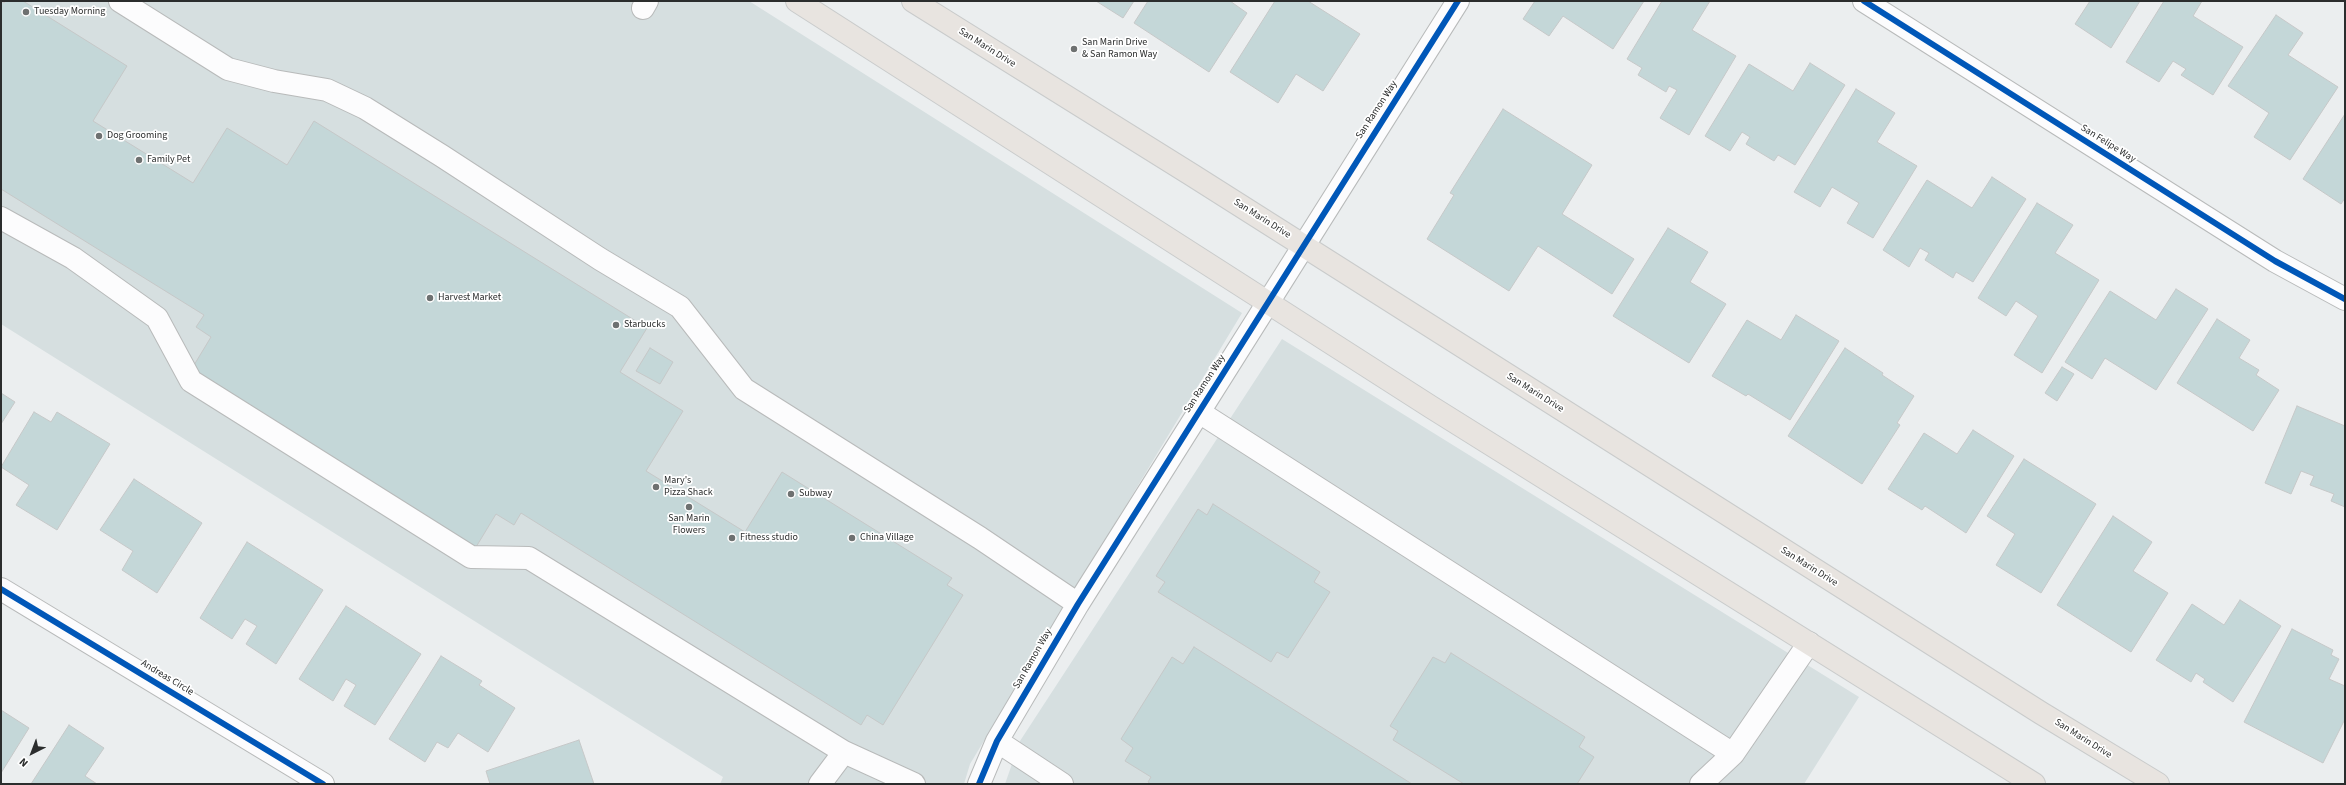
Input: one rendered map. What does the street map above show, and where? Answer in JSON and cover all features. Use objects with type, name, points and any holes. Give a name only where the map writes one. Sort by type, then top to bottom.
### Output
[{"type":"main road","points":[[796,1],[1268,303],[1809,643],[2020,780]]},
{"type":"main road","name":"San Marin Drive","points":[[913,1],[1303,245],[1968,667],[2158,784]]},
{"type":"street","points":[[120,1],[228,69],[274,81],[327,90],[365,108],[442,156],[600,259],[680,307],[744,389],[980,538],[1078,604]]},
{"type":"street","name":"San Ramon Way","points":[[979,784],[997,742],[1078,604],[1458,1]]},
{"type":"street","name":"San Felipe Way","points":[[1864,1],[2276,261],[2345,299]]},
{"type":"street","points":[[1,218],[73,258],[157,318],[191,381],[471,557],[529,558],[844,752],[914,784]]},
{"type":"street","points":[[1199,412],[1734,754]]},
{"type":"street","name":"Andreas Circle","points":[[1,589],[323,784]]},
{"type":"street","points":[[1701,784],[1734,754],[1809,643]]},
{"type":"street","points":[[997,742],[1062,784]]},
{"type":"street","points":[[820,784],[844,752]]},
{"type":"shaded area","points":[[1,1],[749,1],[1242,313],[970,764],[964,784],[720,784],[723,777],[1,324]]},
{"type":"shaded area","points":[[1282,339],[1859,697],[1804,784],[1005,784],[1020,741]]},
{"type":"building","points":[[1,1],[4,3],[6,1],[23,1],[127,66],[93,121],[193,183],[227,128],[287,165],[314,121],[647,328],[620,372],[683,411],[646,471],[745,532],[782,472],[952,578],[947,585],[963,595],[883,725],[867,715],[861,725],[521,513],[514,525],[496,514],[473,552],[188,375],[211,337],[196,327],[204,315],[1,189]]},
{"type":"building","points":[[1096,1],[1134,1],[1123,18]]},
{"type":"building","points":[[1148,1],[1230,1],[1247,13],[1209,72],[1134,23]]},
{"type":"building","points":[[1275,1],[1308,1],[1360,34],[1323,91],[1296,74],[1278,103],[1230,72]]},
{"type":"building","points":[[1535,1],[1644,1],[1613,49],[1563,16],[1549,36],[1523,19]]},
{"type":"building","points":[[1662,1],[1710,1],[1692,30],[1736,56],[1689,135],[1660,118],[1677,90],[1669,86],[1666,92],[1638,75],[1642,68],[1627,59]]},
{"type":"building","points":[[2090,1],[2140,1],[2111,48],[2075,24]]},
{"type":"building","points":[[2164,1],[2202,1],[2193,16],[2243,47],[2213,95],[2181,75],[2186,69],[2173,61],[2159,82],[2126,62]]},
{"type":"building","points":[[2276,15],[2303,33],[2288,55],[2338,87],[2290,160],[2254,137],[2269,113],[2228,86]]},
{"type":"building","points":[[1810,63],[1845,85],[1795,165],[1778,155],[1774,161],[1746,144],[1750,137],[1742,132],[1730,151],[1705,136],[1749,64],[1793,91]]},
{"type":"building","points":[[1856,89],[1895,113],[1877,142],[1917,166],[1873,238],[1847,223],[1859,203],[1832,187],[1820,207],[1794,192]]},
{"type":"building","points":[[1503,109],[1592,165],[1562,214],[1634,259],[1612,294],[1538,246],[1509,291],[1427,239],[1454,195],[1450,193]]},
{"type":"building","points":[[2345,114],[2345,198],[2341,204],[2303,179]]},
{"type":"building","points":[[1992,177],[2026,199],[1973,282],[1956,272],[1953,278],[1925,260],[1929,253],[1920,248],[1909,267],[1883,250],[1927,180],[1972,208]]},
{"type":"building","points":[[2037,203],[2073,225],[2055,253],[2099,280],[2042,373],[2014,355],[2038,316],[2016,301],[2006,316],[1978,298]]},
{"type":"building","points":[[1668,228],[1708,252],[1690,282],[1726,304],[1689,363],[1613,316]]},
{"type":"building","points":[[2176,289],[2208,309],[2156,390],[2105,358],[2092,379],[2065,362],[2110,291],[2156,320]]},
{"type":"building","points":[[1796,315],[1839,341],[1790,420],[1748,394],[1746,396],[1712,376],[1747,320],[1781,340]]},
{"type":"building","points":[[2217,319],[2250,340],[2239,358],[2259,370],[2256,375],[2279,390],[2253,431],[2177,383]]},
{"type":"building","points":[[650,348],[673,362],[660,384],[636,371]]},
{"type":"building","points":[[1845,348],[1914,396],[1897,423],[1900,425],[1862,484],[1788,436]]},
{"type":"building","points":[[2062,367],[2074,374],[2057,401],[2045,393]]},
{"type":"building","points":[[1,393],[15,402],[1,424]]},
{"type":"building","points":[[2297,406],[2345,426],[2345,507],[2331,501],[2334,494],[2310,485],[2314,476],[2301,471],[2291,494],[2265,483]]},
{"type":"building","points":[[34,412],[51,422],[57,412],[110,444],[57,530],[16,505],[29,485],[1,467]]},
{"type":"building","points":[[1973,430],[2014,456],[1966,533],[1925,506],[1922,510],[1888,489],[1924,433],[1957,454]]},
{"type":"building","points":[[2024,459],[2096,504],[2041,593],[1996,565],[2015,534],[1987,516]]},
{"type":"building","points":[[134,479],[202,523],[157,593],[122,570],[133,551],[100,530]]},
{"type":"building","points":[[1213,504],[1320,572],[1314,582],[1330,592],[1288,658],[1277,652],[1271,662],[1158,592],[1165,582],[1156,576],[1198,509],[1207,515]]},
{"type":"building","points":[[2113,516],[2152,542],[2133,571],[2168,593],[2131,652],[2057,605]]},
{"type":"building","points":[[247,542],[323,590],[276,664],[246,644],[257,626],[245,619],[232,639],[200,618]]},
{"type":"building","points":[[2240,600],[2281,626],[2233,702],[2203,682],[2205,679],[2196,673],[2191,682],[2156,660],[2192,604],[2224,625]]},
{"type":"building","points":[[346,606],[421,654],[375,725],[344,706],[356,685],[346,679],[333,701],[299,679]]},
{"type":"building","points":[[2292,629],[2333,650],[2331,655],[2339,659],[2329,679],[2345,686],[2345,719],[2323,763],[2244,722]]},
{"type":"building","points":[[1194,647],[1412,784],[1151,784],[1148,782],[1151,777],[1125,761],[1133,748],[1121,739],[1172,657],[1183,664]]},
{"type":"building","points":[[1451,653],[1585,737],[1579,747],[1594,757],[1577,784],[1464,784],[1393,740],[1398,731],[1390,726],[1433,657],[1445,663]]},
{"type":"building","points":[[441,656],[482,681],[479,685],[515,708],[488,752],[458,733],[448,748],[437,742],[425,762],[389,739]]},
{"type":"building","points":[[1,710],[29,728],[1,773]]},
{"type":"building","points":[[69,725],[104,748],[85,776],[97,784],[31,784]]},
{"type":"building","points":[[579,740],[594,784],[490,784],[486,771]]},
{"type":"cycle path","points":[[979,784],[997,741],[1078,604],[1458,1]]},
{"type":"cycle path","points":[[1864,1],[2275,261],[2345,299]]},
{"type":"cycle path","points":[[1,589],[323,784]]},
{"type":"place","name":"Tuesday Morning","points":[[26,12]]},
{"type":"place","name":"San Marin Drive & San Ramon Way","points":[[1074,49]]},
{"type":"place","name":"Dog Grooming","points":[[99,136]]},
{"type":"place","name":"Family Pet","points":[[139,160]]},
{"type":"place","name":"Harvest Market","points":[[430,298]]},
{"type":"place","name":"Starbucks","points":[[616,325]]},
{"type":"place","name":"Mary's Pizza Shack","points":[[656,487]]},
{"type":"place","name":"Subway","points":[[791,494]]},
{"type":"place","name":"San Marin Flowers","points":[[689,507]]},
{"type":"place","name":"Fitness studio","points":[[732,538]]},
{"type":"place","name":"China Village","points":[[852,538]]}]
